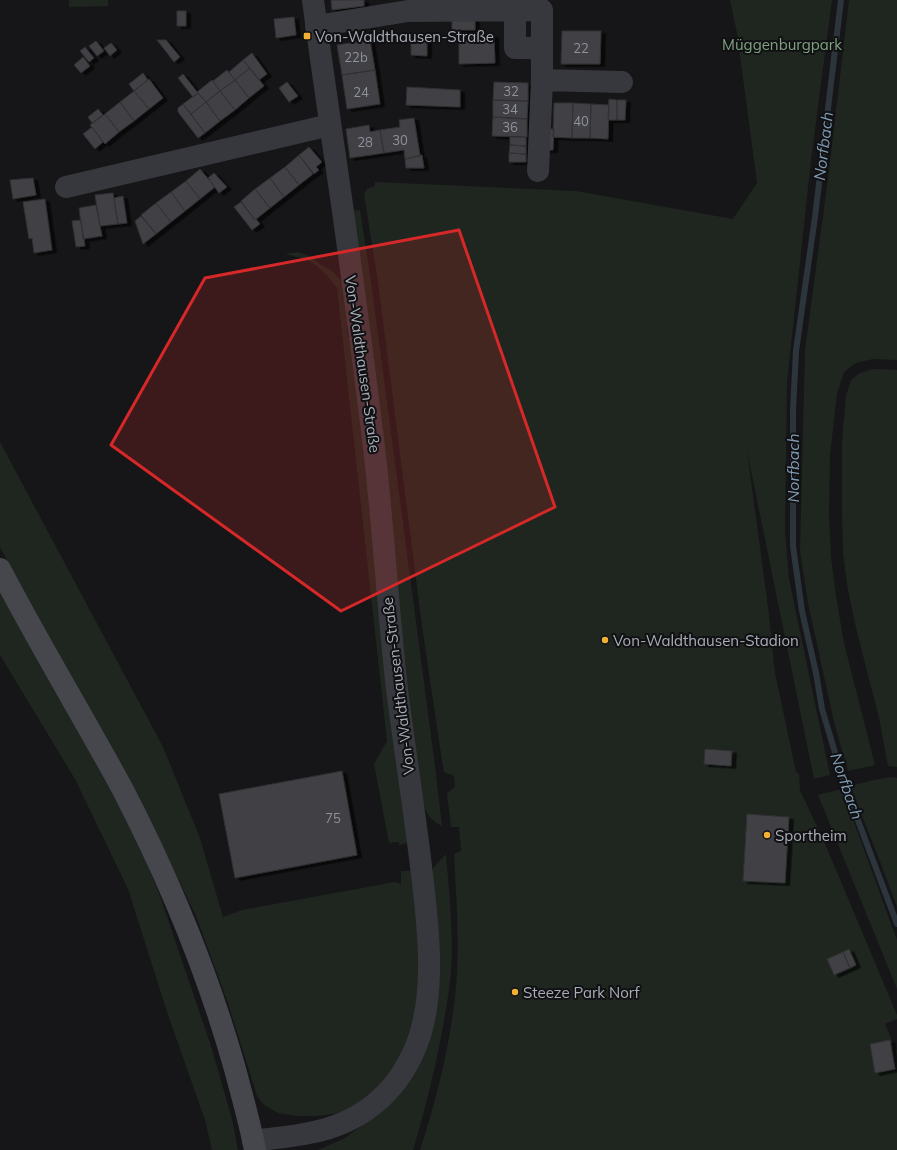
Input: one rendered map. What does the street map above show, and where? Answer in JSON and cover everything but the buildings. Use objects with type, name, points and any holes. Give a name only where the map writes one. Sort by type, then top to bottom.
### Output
[{"type":"main road","points":[[0,569],[123,791],[159,865],[186,927],[224,1029],[254,1145]]},
{"type":"street","name":"Von-Waldthausen-Straße","points":[[254,1145],[330,1128],[351,1119],[371,1107],[390,1090],[405,1070],[415,1049],[423,1026],[429,980],[429,954],[424,888],[393,651],[373,432],[313,0]]},
{"type":"street","points":[[316,26],[408,11],[542,10],[542,80],[538,171]]},
{"type":"street","points":[[542,80],[622,82]]},
{"type":"street","points":[[66,188],[330,125]]},
{"type":"highlighted area","points":[[459,230],[555,507],[341,611],[111,445],[205,278]]},
{"type":"green space","points":[[69,0],[108,0],[108,6],[69,7]]},
{"type":"green space","name":"Von-Waldthausen-Stadion","points":[[730,0],[832,0],[811,160],[787,383],[785,532],[789,579],[830,775],[814,779],[747,451],[768,607],[775,673],[796,772],[799,774],[800,790],[826,846],[897,1015],[897,1019],[885,1024],[895,1049],[897,1050],[897,1150],[420,1150],[439,1085],[449,1039],[458,957],[454,854],[461,851],[459,827],[451,827],[447,793],[455,787],[454,776],[444,772],[442,761],[422,626],[378,282],[364,194],[367,189],[375,186],[375,182],[576,191],[733,219],[757,183],[737,33]]},
{"type":"green space","points":[[849,0],[897,0],[897,360],[873,359],[856,363],[844,372],[837,394],[830,455],[829,517],[831,557],[844,643],[875,765],[848,771],[834,722],[808,603],[800,551],[805,350],[829,171]]},
{"type":"green space","points":[[360,210],[371,281],[442,826],[435,822],[426,811],[417,776],[351,211]]},
{"type":"green space","points":[[298,252],[309,256],[331,270],[343,282],[349,322],[347,332],[351,341],[363,433],[408,843],[399,845],[399,842],[389,843],[374,764],[387,741],[337,288],[316,265],[302,258],[285,254]]},
{"type":"green space","points":[[873,369],[897,370],[897,767],[888,766],[879,718],[856,628],[848,590],[843,554],[842,441],[846,396],[851,380],[860,373]]},
{"type":"green space","points":[[0,442],[163,747],[200,838],[223,917],[242,910],[395,882],[401,884],[401,871],[412,871],[418,921],[418,991],[415,1017],[405,1050],[381,1086],[362,1101],[346,1110],[334,1114],[296,1116],[278,1113],[264,1105],[257,1096],[228,1003],[196,916],[167,856],[0,547]]},
{"type":"green space","points":[[0,590],[78,730],[124,815],[143,854],[160,896],[211,1046],[232,1119],[238,1150],[212,1150],[205,1120],[168,1015],[128,889],[75,779],[0,655]]},
{"type":"green space","points":[[891,777],[897,778],[897,907],[850,786]]},
{"type":"green space","points":[[842,789],[897,940],[897,989],[818,795]]},
{"type":"green space","points":[[446,854],[452,928],[450,984],[436,1062],[413,1150],[318,1150],[343,1139],[376,1116],[411,1075],[431,876],[434,867]]},
{"type":"waterway","name":"Norfbach","points":[[841,0],[815,217],[796,351],[793,410],[793,546],[802,611],[816,673],[822,709],[845,786],[897,924]]},
{"type":"place","name":"Von-Waldthausen-Straße","points":[[307,36]]},
{"type":"place","name":"Von-Waldthausen-Stadion","points":[[605,640]]},
{"type":"place","name":"Sportheim","points":[[767,835]]},
{"type":"place","name":"Steeze Park Norf","points":[[515,992]]},
{"type":"park label","name":"Müggenburgpark","points":[[782,44]]}]
